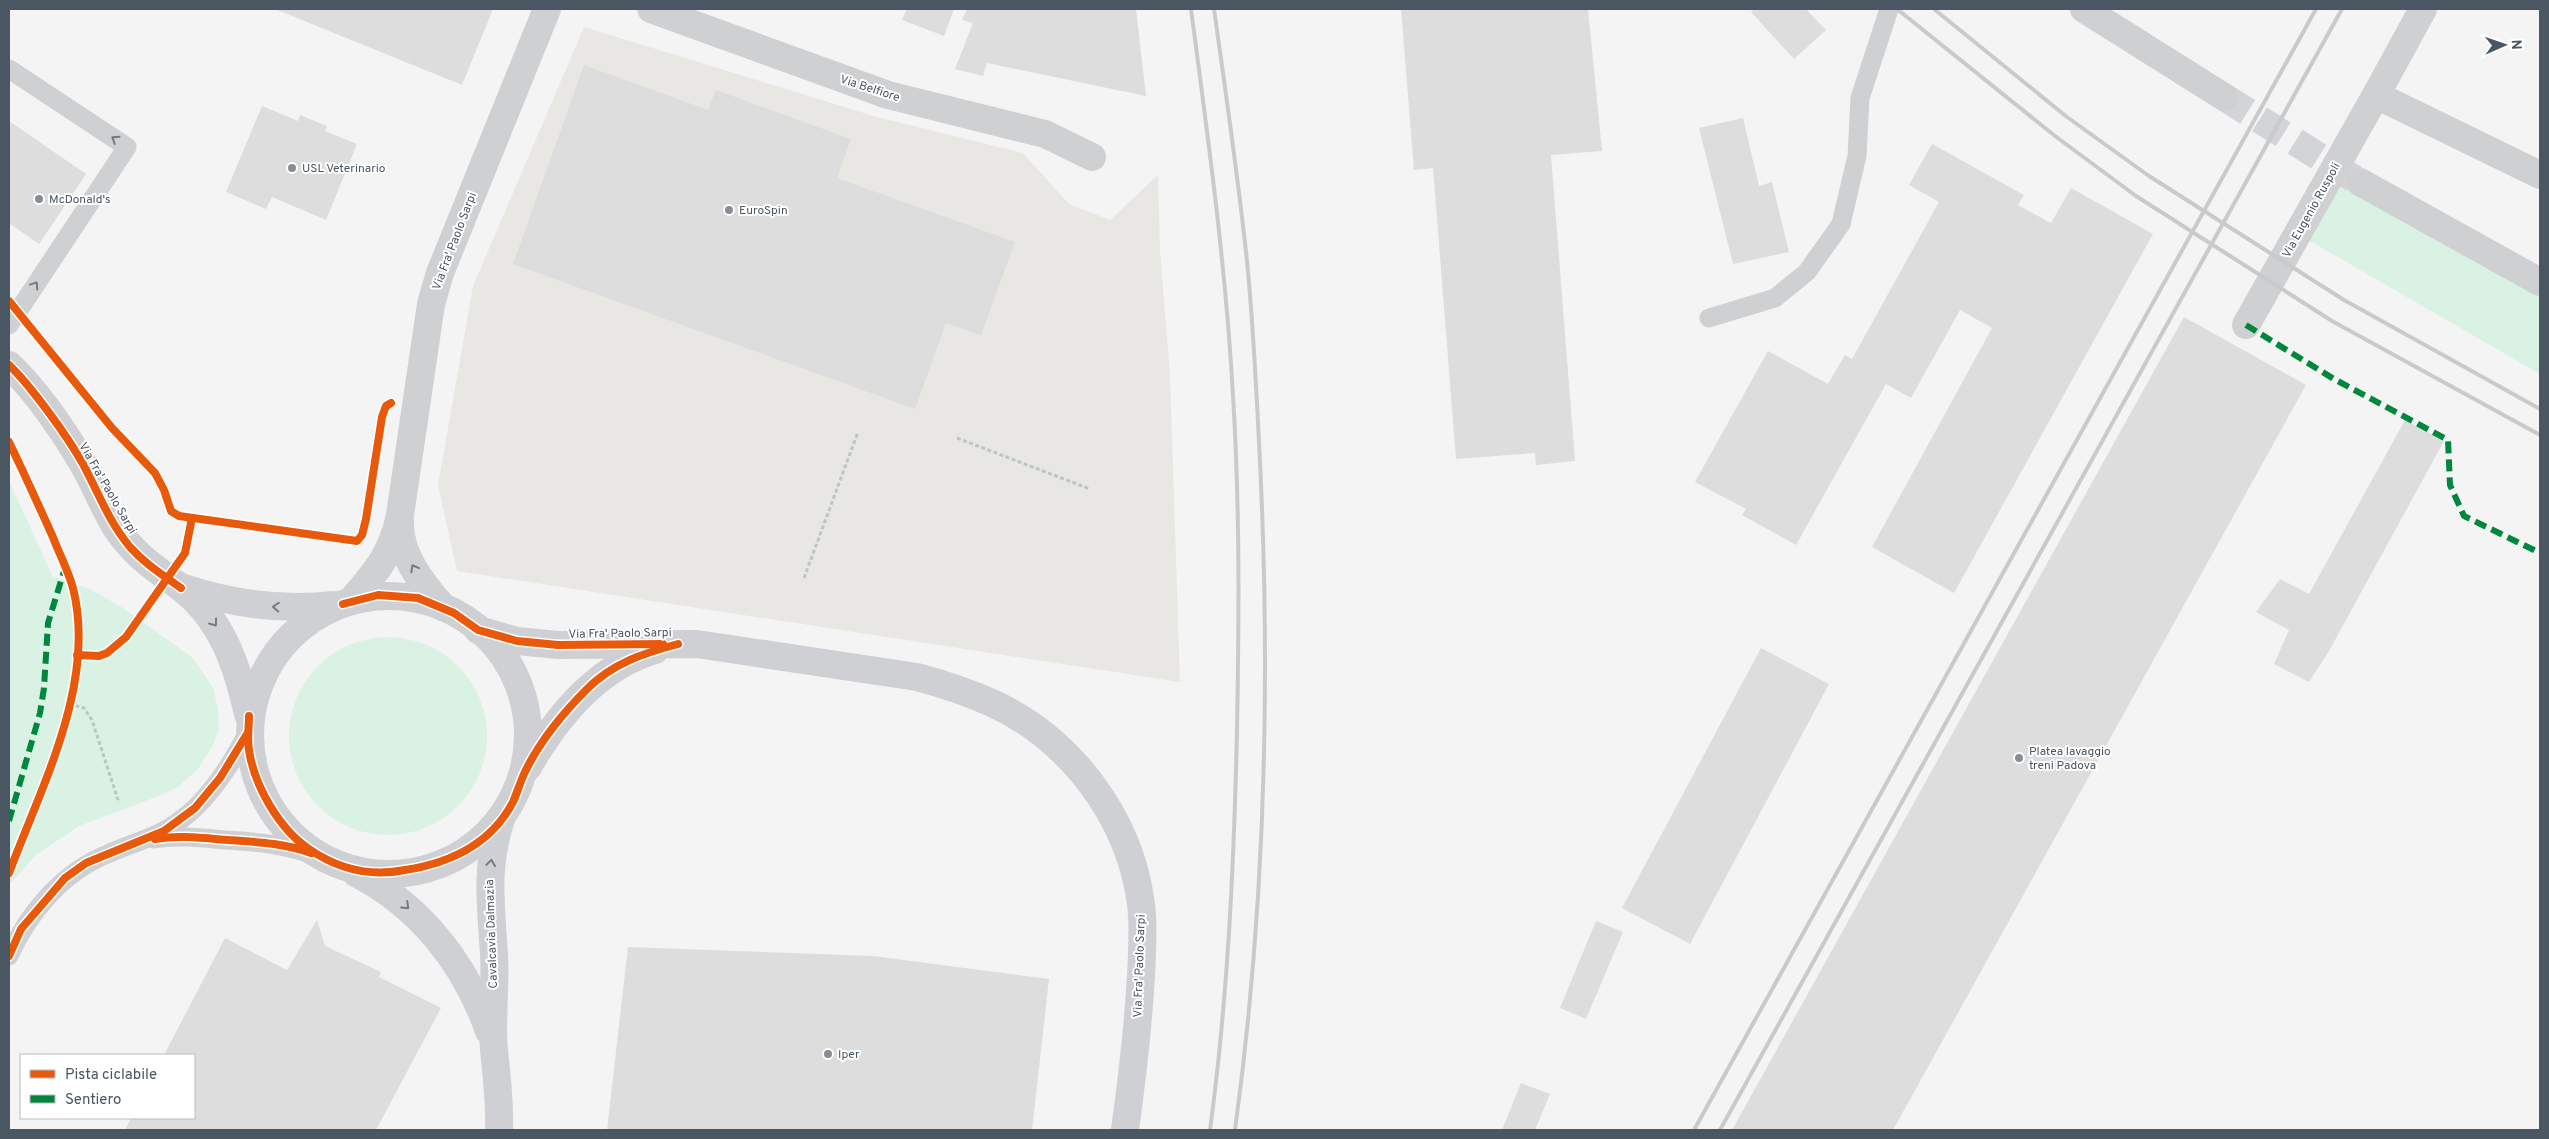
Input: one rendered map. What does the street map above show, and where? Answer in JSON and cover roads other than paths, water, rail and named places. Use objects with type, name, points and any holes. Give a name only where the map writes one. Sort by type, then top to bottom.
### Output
[{"type":"main road","name":"Via Fra' Paolo Sarpi","points":[[9,365],[43,406],[82,462],[104,507],[130,546],[146,564],[181,588],[216,624],[234,662],[249,724]]},
{"type":"main road","name":"Via Fra' Paolo Sarpi","points":[[181,588],[212,597],[250,604],[298,607],[347,602]]},
{"type":"main road","points":[[398,595],[418,598],[443,607],[478,630],[494,643],[505,657],[522,693],[528,738],[524,774],[512,804],[501,819],[473,847],[440,863],[391,873],[350,870],[320,857],[293,835],[267,797],[255,772],[249,750],[252,696],[259,680],[280,648],[313,619],[347,602],[378,596],[398,595]]},
{"type":"main road","name":"Via Fra' Paolo Sarpi","points":[[478,630],[517,641],[558,645],[678,644],[721,647],[917,677],[949,686],[993,703],[1013,714],[1046,737],[1071,760],[1098,793],[1120,831],[1132,861],[1141,906],[1143,931],[1140,1006],[1125,1130]]},
{"type":"main road","name":"Via Fra' Paolo Sarpi","points":[[524,774],[549,733],[587,689],[603,675],[642,654],[678,644]]},
{"type":"main road","name":"Cavalcavia Dalmazia","points":[[499,1130],[500,1104],[494,1051],[494,962],[489,875],[501,819]]},
{"type":"main road","name":"Cavalcavia Dalmazia","points":[[350,870],[393,895],[436,936],[469,986],[482,1013],[494,1051]]},
{"type":"street","name":"Via Fra' Paolo Sarpi","points":[[347,602],[391,550],[400,515],[430,304],[440,273],[547,9]]},
{"type":"street","name":"Via Belfiore","points":[[651,9],[888,95],[1044,134],[1092,157]]},
{"type":"street","points":[[2084,9],[2224,97]]},
{"type":"street","name":"Via Eugenio Ruspoli","points":[[2246,325],[2423,9]]},
{"type":"street","points":[[2376,95],[2540,175]]},
{"type":"street","points":[[2360,182],[2540,282]]},
{"type":"street","name":"Via Fra' Paolo Sarpi","points":[[400,515],[401,536],[410,561],[430,594],[443,607]]},
{"type":"lane","points":[[1709,318],[1774,298],[1807,272],[1841,224],[1856,156],[1860,98],[1889,9]]},
{"type":"lane","points":[[9,69],[127,147],[9,325]]},
{"type":"lane","points":[[9,956],[21,929],[65,878],[86,863],[145,840],[170,827],[195,808],[234,759],[249,724]]},
{"type":"lane","points":[[145,840],[182,837],[249,841],[295,848],[320,857]]},
{"type":"tunnel","points":[[2224,97],[2356,180]]},
{"type":"railway","points":[[1191,9],[1216,202],[1226,299],[1235,438],[1238,522],[1237,730],[1232,880],[1226,980],[1210,1130]]},
{"type":"railway","points":[[1214,9],[1236,166],[1249,284],[1259,442],[1265,614],[1265,700],[1259,873],[1254,959],[1235,1130]]},
{"type":"railway","points":[[1897,9],[2055,136],[2136,196],[2332,321],[2540,435]]},
{"type":"railway","points":[[1934,9],[2067,117],[2149,176],[2344,300],[2540,409]]},
{"type":"railway","points":[[1694,1130],[2316,9]]},
{"type":"railway","points":[[1720,1130],[2342,9]]},
{"type":"place","name":"USL Veterinario","points":[[292,168]]},
{"type":"place","name":"McDonald's","points":[[39,199]]},
{"type":"place","name":"EuroSpin","points":[[729,210]]},
{"type":"place","name":"Platea lavaggio treni Padova","points":[[2019,758]]},
{"type":"place","name":"Iper","points":[[828,1054]]}]
